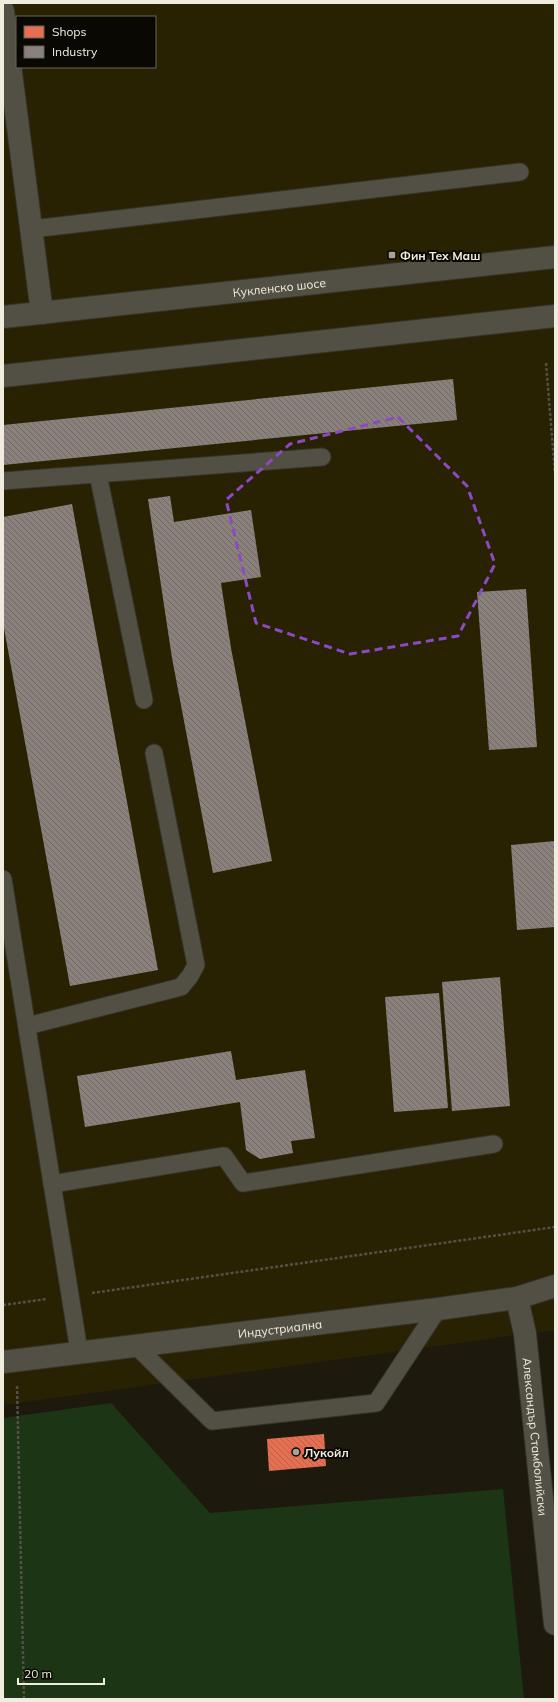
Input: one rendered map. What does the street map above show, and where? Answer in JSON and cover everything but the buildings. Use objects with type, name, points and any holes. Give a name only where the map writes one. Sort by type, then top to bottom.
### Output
[{"type":"street","points":[[3,17],[42,313]]},
{"type":"street","name":"Кукленско шосе","points":[[3,317],[555,257]]},
{"type":"street","points":[[3,376],[555,316]]},
{"type":"street","name":"Индустриална","points":[[10,1361],[134,1344],[517,1298],[555,1286]]},
{"type":"street","name":"Александър Стамболийски","points":[[517,1298],[525,1334],[547,1482],[555,1624]]},
{"type":"lane","points":[[32,229],[520,172]]},
{"type":"lane","points":[[3,481],[322,457]]},
{"type":"lane","points":[[98,474],[144,700]]},
{"type":"lane","points":[[27,1026],[181,987],[196,965],[194,947],[154,753]]},
{"type":"lane","points":[[3,878],[78,1351]]},
{"type":"lane","points":[[52,1184],[224,1156],[243,1183],[494,1144]]},
{"type":"lane","points":[[134,1344],[212,1421],[376,1404],[438,1308]]},
{"type":"path","points":[[546,363],[555,474]]},
{"type":"path","points":[[3,1305],[555,1227]]},
{"type":"path","points":[[10,1361],[24,1699]]},
{"type":"highlighted area","points":[[398,417],[467,486],[495,564],[458,636],[350,654],[256,623],[226,500],[290,444]]},
{"type":"shaded area","points":[[3,3],[555,3],[555,1330],[3,1405]]},
{"type":"green space","points":[[111,1403],[210,1513],[503,1489],[524,1699],[3,1699],[3,1418]]},
{"type":"place","name":"Фин Тех Маш","points":[[392,255]]},
{"type":"place","name":"Лукойл","points":[[296,1452]]}]
